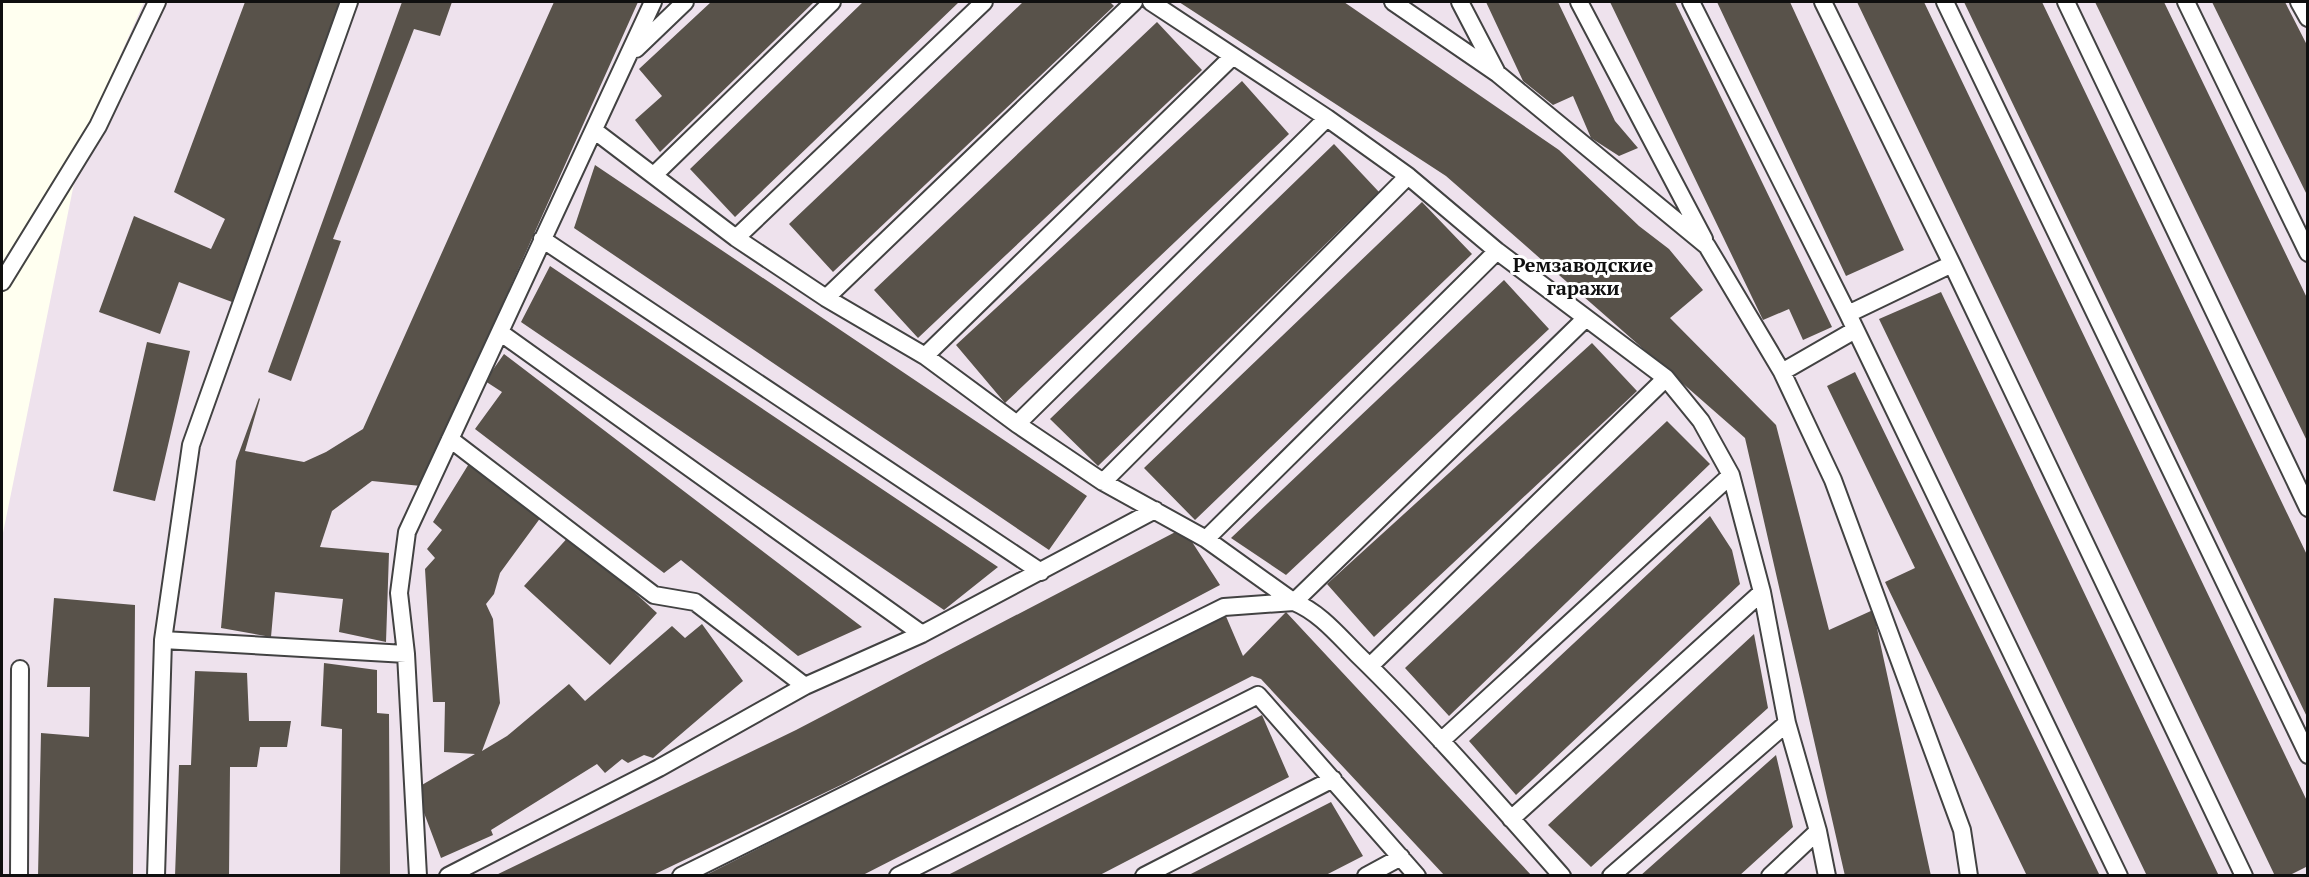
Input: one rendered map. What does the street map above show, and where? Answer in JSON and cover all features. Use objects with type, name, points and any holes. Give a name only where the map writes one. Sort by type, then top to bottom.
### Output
[{"type":"lane","points":[[2,282],[98,126],[157,2]]},
{"type":"lane","points":[[156,876],[163,640],[191,445],[349,2]]},
{"type":"lane","points":[[418,876],[406,654],[399,593],[407,532],[653,2]]},
{"type":"lane","points":[[627,58],[685,2]]},
{"type":"lane","points":[[654,175],[832,2]]},
{"type":"lane","points":[[736,238],[984,2]]},
{"type":"lane","points":[[826,298],[1134,2]]},
{"type":"lane","points":[[1151,2],[1326,118],[1408,176],[1497,251],[1666,378],[1701,421],[1731,475],[1762,592],[1787,723],[1818,831],[1827,876]]},
{"type":"lane","points":[[1393,2],[1498,74],[1707,246]]},
{"type":"lane","points":[[1460,2],[1498,74]]},
{"type":"lane","points":[[1579,2],[1707,246],[1782,372],[1833,480],[1962,830],[1969,876]]},
{"type":"lane","points":[[1691,2],[1848,314],[2119,876]]},
{"type":"lane","points":[[1823,2],[1952,264],[2244,876]]},
{"type":"lane","points":[[1945,2],[2307,755]]},
{"type":"lane","points":[[2066,2],[2307,508]]},
{"type":"lane","points":[[2186,2],[2307,253]]},
{"type":"lane","points":[[2300,2],[2307,18]]},
{"type":"lane","points":[[925,356],[1232,57]]},
{"type":"lane","points":[[1017,424],[1326,118]]},
{"type":"lane","points":[[595,131],[736,238],[826,298],[925,356],[1017,424],[1102,482],[1206,539],[1294,602],[1309,608],[1370,666],[1441,741],[1562,876]]},
{"type":"lane","points":[[1102,482],[1408,176]]},
{"type":"lane","points":[[542,239],[1041,572]]},
{"type":"lane","points":[[1206,539],[1497,251]]},
{"type":"lane","points":[[1848,314],[1952,264]]},
{"type":"lane","points":[[681,876],[1224,607],[1294,602],[1585,319]]},
{"type":"lane","points":[[1782,372],[1855,330]]},
{"type":"lane","points":[[501,333],[922,634]]},
{"type":"lane","points":[[1370,666],[1666,378]]},
{"type":"lane","points":[[450,439],[654,595],[695,602],[805,686]]},
{"type":"lane","points":[[1441,741],[1731,475]]},
{"type":"lane","points":[[448,876],[660,768],[805,686],[922,634],[1155,510]]},
{"type":"lane","points":[[1511,819],[1762,592]]},
{"type":"lane","points":[[163,640],[406,654]]},
{"type":"lane","points":[[19,876],[20,669]]},
{"type":"lane","points":[[898,876],[1258,695],[1417,876]]},
{"type":"lane","points":[[1611,876],[1787,723]]},
{"type":"lane","points":[[1144,876],[1333,779]]},
{"type":"lane","points":[[1770,876],[1818,831]]},
{"type":"lane","points":[[1366,876],[1401,857]]},
{"type":"shaded area","points":[[144,2],[2307,2],[2307,875],[2,876],[2,538],[83,139]]},
{"type":"building","points":[[245,2],[350,2],[240,305],[179,282],[160,334],[99,312],[134,216],[211,249],[225,219],[174,192]]},
{"type":"building","points":[[402,2],[452,2],[440,36],[414,29],[333,239],[341,241],[291,381],[268,372]]},
{"type":"building","points":[[554,2],[638,2],[421,486],[372,481],[332,511],[320,547],[389,553],[386,642],[339,632],[343,599],[275,592],[271,637],[221,628],[236,461],[259,398],[245,451],[304,462],[326,452],[363,429]]},
{"type":"building","points":[[711,2],[814,2],[660,152],[635,120],[662,96],[639,69]]},
{"type":"building","points":[[863,2],[959,2],[735,217],[690,169]]},
{"type":"building","points":[[1023,2],[1110,2],[1114,6],[833,272],[789,224]]},
{"type":"building","points":[[1179,2],[1344,2],[1559,150],[1639,226],[1669,249],[1703,290],[1670,318],[1776,425],[1829,630],[1873,610],[1931,876],[1845,876],[1745,438],[1446,176]]},
{"type":"building","points":[[1486,2],[1558,2],[1615,121],[1638,148],[1619,156],[1591,138],[1573,96],[1553,105],[1523,81]]},
{"type":"building","points":[[1610,2],[1675,2],[1832,327],[1803,340],[1789,309],[1763,320]]},
{"type":"building","points":[[1717,2],[1790,2],[1904,250],[1846,276]]},
{"type":"building","points":[[1857,2],[1924,2],[2308,803],[2308,866],[2288,876],[2275,876]]},
{"type":"building","points":[[1964,2],[2042,2],[2308,557],[2308,719]]},
{"type":"building","points":[[2095,2],[2164,2],[2308,300],[2308,443]]},
{"type":"building","points":[[2212,2],[2285,2],[2308,47],[2308,197]]},
{"type":"building","points":[[1157,22],[1202,70],[918,338],[874,290]]},
{"type":"building","points":[[1242,81],[1289,134],[1005,403],[956,345]]},
{"type":"building","points":[[1334,144],[1379,192],[1098,466],[1050,419]]},
{"type":"building","points":[[595,165],[1087,496],[1049,550],[574,228]]},
{"type":"building","points":[[1422,202],[1472,254],[1195,520],[1144,468]]},
{"type":"building","points":[[550,266],[998,567],[944,610],[521,322]]},
{"type":"building","points":[[1504,280],[1549,329],[1286,575],[1231,538]]},
{"type":"building","points":[[1941,292],[2219,876],[2147,876],[1879,319]]},
{"type":"building","points":[[147,342],[190,351],[155,501],[113,491]]},
{"type":"building","points":[[1592,343],[1637,391],[1374,637],[1327,584]]},
{"type":"building","points":[[504,354],[862,627],[798,656],[681,560],[664,573],[475,429],[502,392],[485,381]]},
{"type":"building","points":[[1855,372],[2100,876],[2027,876],[1885,582],[1915,568],[1827,386]]},
{"type":"building","points":[[1667,421],[1710,464],[1449,716],[1405,668]]},
{"type":"building","points":[[470,462],[541,517],[500,573],[494,594],[486,604],[493,619],[500,703],[482,751],[507,736],[569,684],[585,701],[672,626],[685,638],[702,624],[743,681],[653,758],[644,755],[628,763],[622,759],[605,773],[597,764],[491,830],[493,835],[441,858],[415,789],[475,754],[444,752],[445,702],[433,702],[425,569],[435,558],[427,549],[442,530],[433,522]]},
{"type":"building","points":[[1710,516],[1732,550],[1740,584],[1516,795],[1469,741]]},
{"type":"building","points":[[1183,528],[1220,585],[843,784],[651,876],[494,876],[796,730]]},
{"type":"building","points":[[571,534],[657,613],[610,665],[524,586]]},
{"type":"building","points":[[54,598],[135,605],[133,876],[38,876],[41,733],[89,737],[90,687],[47,687]]},
{"type":"building","points":[[1286,612],[1532,876],[1445,876],[1261,679],[1252,676],[861,876],[704,876],[1225,614],[1243,656]]},
{"type":"building","points":[[1754,634],[1768,708],[1591,867],[1548,825]]},
{"type":"building","points":[[324,663],[377,670],[377,713],[389,714],[390,876],[340,876],[342,729],[321,726]]},
{"type":"building","points":[[195,671],[247,673],[249,721],[291,721],[287,747],[260,747],[257,767],[230,767],[229,876],[175,876],[179,765],[191,765]]},
{"type":"building","points":[[1262,715],[1289,777],[1098,876],[946,876]]},
{"type":"building","points":[[1776,755],[1793,827],[1739,876],[1640,876]]},
{"type":"building","points":[[1331,802],[1363,856],[1324,876],[1187,876]]},
{"type":"district","name":"Ремзаводские гаражи","points":[[1583,276]]}]
